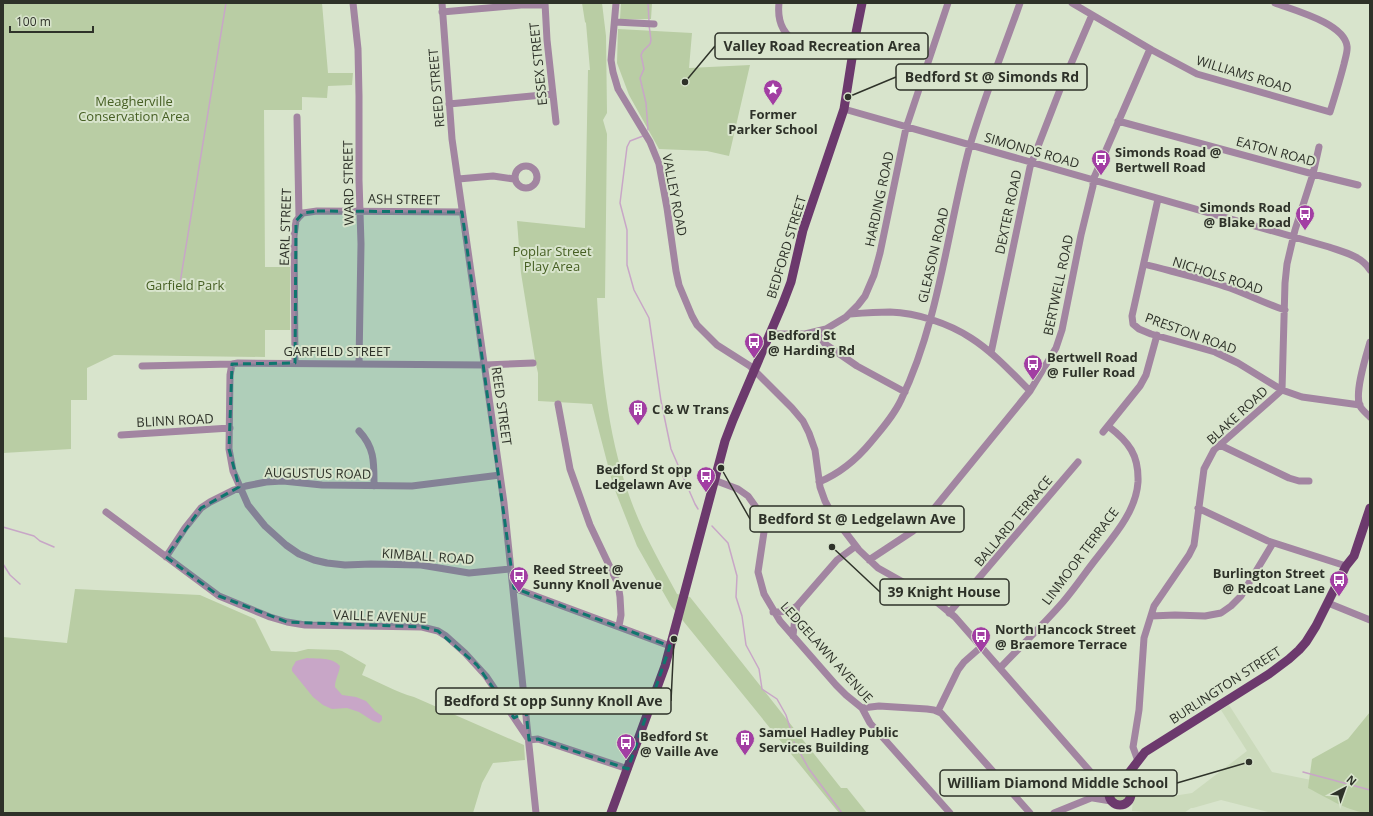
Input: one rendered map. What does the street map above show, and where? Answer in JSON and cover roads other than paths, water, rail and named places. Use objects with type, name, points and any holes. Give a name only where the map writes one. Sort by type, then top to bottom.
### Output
[{"type":"main road","name":"BEDFORD STREET","points":[[611,813],[665,666],[714,480],[732,422],[791,282],[803,230],[844,109],[862,3]]},
{"type":"main road","name":"BURLINGTON STREET","points":[[1114,796],[1125,778],[1145,752],[1279,668],[1306,642],[1346,566],[1354,556],[1370,508]]},
{"type":"main road","points":[[1128,788],[1138,761]]},
{"type":"main road","points":[[1126,813],[1127,802],[1131,794],[1124,784],[1114,796],[1123,805],[1127,802]]},
{"type":"street","name":"WARD STREET","points":[[353,3],[358,49],[359,96],[360,363]]},
{"type":"street","name":"REED STREET","points":[[442,3],[454,155],[500,475],[514,588],[536,813]]},
{"type":"street","name":"VALLEY ROAD","points":[[616,3],[611,60],[618,89],[646,136],[659,164],[679,285],[688,309],[697,325],[717,345],[754,370],[803,421],[815,450],[819,482],[825,501],[833,516],[868,560],[878,568],[926,595],[950,613],[1102,784],[1105,784],[1114,796]]},
{"type":"street","points":[[779,3],[781,25],[787,35],[794,41],[809,47],[853,53]]},
{"type":"street","name":"HARDING ROAD","points":[[770,334],[805,334],[817,332],[834,326],[850,314],[865,296],[874,275],[880,253],[906,128],[948,3]]},
{"type":"street","name":"GLEASON ROAD","points":[[819,482],[844,468],[866,448],[883,428],[900,401],[912,376],[940,283],[971,145],[990,84],[1020,3]]},
{"type":"street","name":"WILLIAMS ROAD","points":[[1072,3],[1150,49],[1197,74],[1330,112],[1345,58],[1347,45],[1342,35],[1333,27],[1321,21],[1275,3]]},
{"type":"street","points":[[442,12],[545,4]]},
{"type":"street","name":"ESSEX STREET","points":[[545,4],[547,40],[556,122]]},
{"type":"street","name":"DEXTER ROAD","points":[[991,353],[1030,167],[1061,87],[1092,15]]},
{"type":"street","points":[[614,22],[654,24]]},
{"type":"street","name":"BERTWELL ROAD","points":[[868,560],[913,531],[929,515],[1030,391],[1056,348],[1062,330],[1094,180],[1150,49]]},
{"type":"street","points":[[449,104],[553,94]]},
{"type":"street","name":"SIMONDS ROAD","points":[[844,109],[906,128],[1032,162],[1294,237],[1353,256],[1361,260],[1370,270]]},
{"type":"street","name":"EARL STREET","points":[[295,363],[294,236],[296,221],[299,218],[297,117]]},
{"type":"street","name":"EATON ROAD","points":[[1118,121],[1358,185]]},
{"type":"street","name":"BLAKE ROAD","points":[[1138,761],[1133,747],[1139,710],[1144,638],[1154,606],[1194,545],[1204,469],[1214,450],[1282,390],[1287,264],[1313,174],[1319,147]]},
{"type":"street","points":[[458,179],[493,176],[514,179]]},
{"type":"street","name":"PRESTON ROAD","points":[[1158,199],[1132,316],[1134,324],[1139,329],[1215,352],[1238,363],[1282,390],[1302,397],[1360,405]]},
{"type":"street","name":"ASH STREET","points":[[299,218],[303,213],[317,211],[462,212]]},
{"type":"street","name":"NICHOLS ROAD","points":[[1144,264],[1205,280],[1285,310]]},
{"type":"street","points":[[850,314],[891,312],[910,315],[940,323],[971,338],[991,353],[1030,391]]},
{"type":"street","points":[[817,332],[825,344],[857,366],[904,392]]},
{"type":"street","name":"LINMOOR TERRACE","points":[[1000,668],[1063,602],[1112,539],[1134,502],[1138,482],[1136,462],[1127,442],[1106,429],[1140,386],[1146,375],[1157,335]]},
{"type":"street","points":[[1370,342],[1359,384],[1358,397],[1360,405],[1370,417]]},
{"type":"street","name":"GARFIELD STREET","points":[[142,366],[232,364],[238,362],[485,365],[533,363]]},
{"type":"street","name":"KIMBALL ROAD","points":[[232,364],[230,375],[229,449],[233,471],[246,501],[252,510],[265,526],[286,545],[299,554],[314,560],[343,565],[421,565],[469,573],[511,569]]},
{"type":"street","points":[[558,404],[570,469],[590,525],[618,584],[621,615],[619,626]]},
{"type":"street","name":"BLINN ROAD","points":[[122,435],[230,428]]},
{"type":"street","points":[[359,431],[367,440],[371,450],[374,466],[374,486]]},
{"type":"street","points":[[1220,445],[1289,478],[1299,481],[1309,481]]},
{"type":"street","name":"BALLARD TERRACE","points":[[950,613],[1078,462]]},
{"type":"street","name":"AUGUSTUS ROAD","points":[[166,557],[185,528],[201,508],[210,502],[240,488],[257,483],[283,481],[322,485],[412,486],[500,475]]},
{"type":"street","name":"LEDGELAWN AVENUE","points":[[714,480],[738,489],[748,496],[758,510],[764,532],[758,572],[764,594],[773,612],[846,695],[862,708],[870,723],[950,813]]},
{"type":"street","points":[[1198,508],[1273,543],[1346,566]]},
{"type":"street","name":"VAILLE AVENUE","points":[[106,512],[219,596],[251,610],[287,622],[317,626],[422,627],[438,631],[459,646],[486,676],[529,740]]},
{"type":"street","points":[[1151,616],[1205,616],[1221,613],[1241,596],[1273,543]]},
{"type":"street","points":[[773,612],[791,611],[837,560],[856,546]]},
{"type":"street","points":[[514,588],[670,646]]},
{"type":"street","points":[[1328,602],[1370,620]]},
{"type":"street","points":[[793,636],[797,606]]},
{"type":"street","points":[[938,712],[958,670],[964,662],[981,647]]},
{"type":"street","points":[[862,708],[878,706],[927,709],[938,712],[945,717],[1030,813]]},
{"type":"street","points":[[514,718],[526,712]]},
{"type":"street","points":[[529,740],[538,739],[628,768]]},
{"type":"street","points":[[1054,813],[1091,798],[1096,794],[1114,796]]},
{"type":"waterway","points":[[180,283],[226,3]]},
{"type":"waterway","points":[[648,3],[649,21]]},
{"type":"waterway","points":[[648,130],[646,103],[640,78],[644,69],[641,55],[650,44],[651,40],[649,25]]},
{"type":"waterway","points":[[643,136],[630,141],[627,147],[620,203],[627,230],[627,265],[634,290],[649,318],[661,401],[671,449],[698,509]]},
{"type":"waterway","points":[[712,526],[728,543],[737,576],[736,597],[742,616],[746,645],[759,669],[762,689],[777,699],[786,715],[792,734]]},
{"type":"waterway","points":[[3,527],[34,536],[40,541],[54,547]]},
{"type":"waterway","points":[[3,564],[10,575],[20,584]]},
{"type":"waterway","points":[[794,742],[809,769],[842,813]]},
{"type":"waterway","points":[[1303,772],[1370,790]]},
{"type":"place","name":"Valley Road Recreation Area","points":[[685,82]]},
{"type":"place","name":"Bedford St @ Simonds Rd","points":[[848,97]]},
{"type":"place","name":"Former Parker School","points":[[773,106]]},
{"type":"place","name":"Simonds Road @ Bertwell Road","points":[[1101,176]]},
{"type":"place","name":"Simonds Road @ Blake Road","points":[[1305,231]]},
{"type":"place","name":"Bedford St @ Harding Rd","points":[[754,359]]},
{"type":"place","name":"Bertwell Road @ Fuller Road","points":[[1033,381]]},
{"type":"place","name":"C & W Trans","points":[[638,426]]},
{"type":"place","name":"Bedford St @ Ledgelawn Ave","points":[[721,468]]},
{"type":"place","name":"Bedford St opp Ledgelawn Ave","points":[[706,493]]},
{"type":"place","name":"39 Knight House","points":[[832,547]]},
{"type":"place","name":"Reed Street @ Sunny Knoll Avenue","points":[[519,593]]},
{"type":"place","name":"Burlington Street @ Redcoat Lane","points":[[1339,597]]},
{"type":"place","name":"Bedford St opp Sunny Knoll Ave","points":[[674,639]]},
{"type":"place","name":"North Hancock Street @ Braemore Terrace","points":[[981,653]]},
{"type":"place","name":"Samuel Hadley Public Services Building","points":[[745,756]]},
{"type":"place","name":"Bedford St @ Vaille Ave","points":[[626,760]]},
{"type":"place","name":"William Diamond Middle School","points":[[1249,762]]},
{"type":"park label","name":"Meagherville Conservation Area","points":[[134,108]]},
{"type":"park label","name":"Poplar Street Play Area","points":[[552,258]]},
{"type":"park label","name":"Garfield Park","points":[[185,285]]}]
